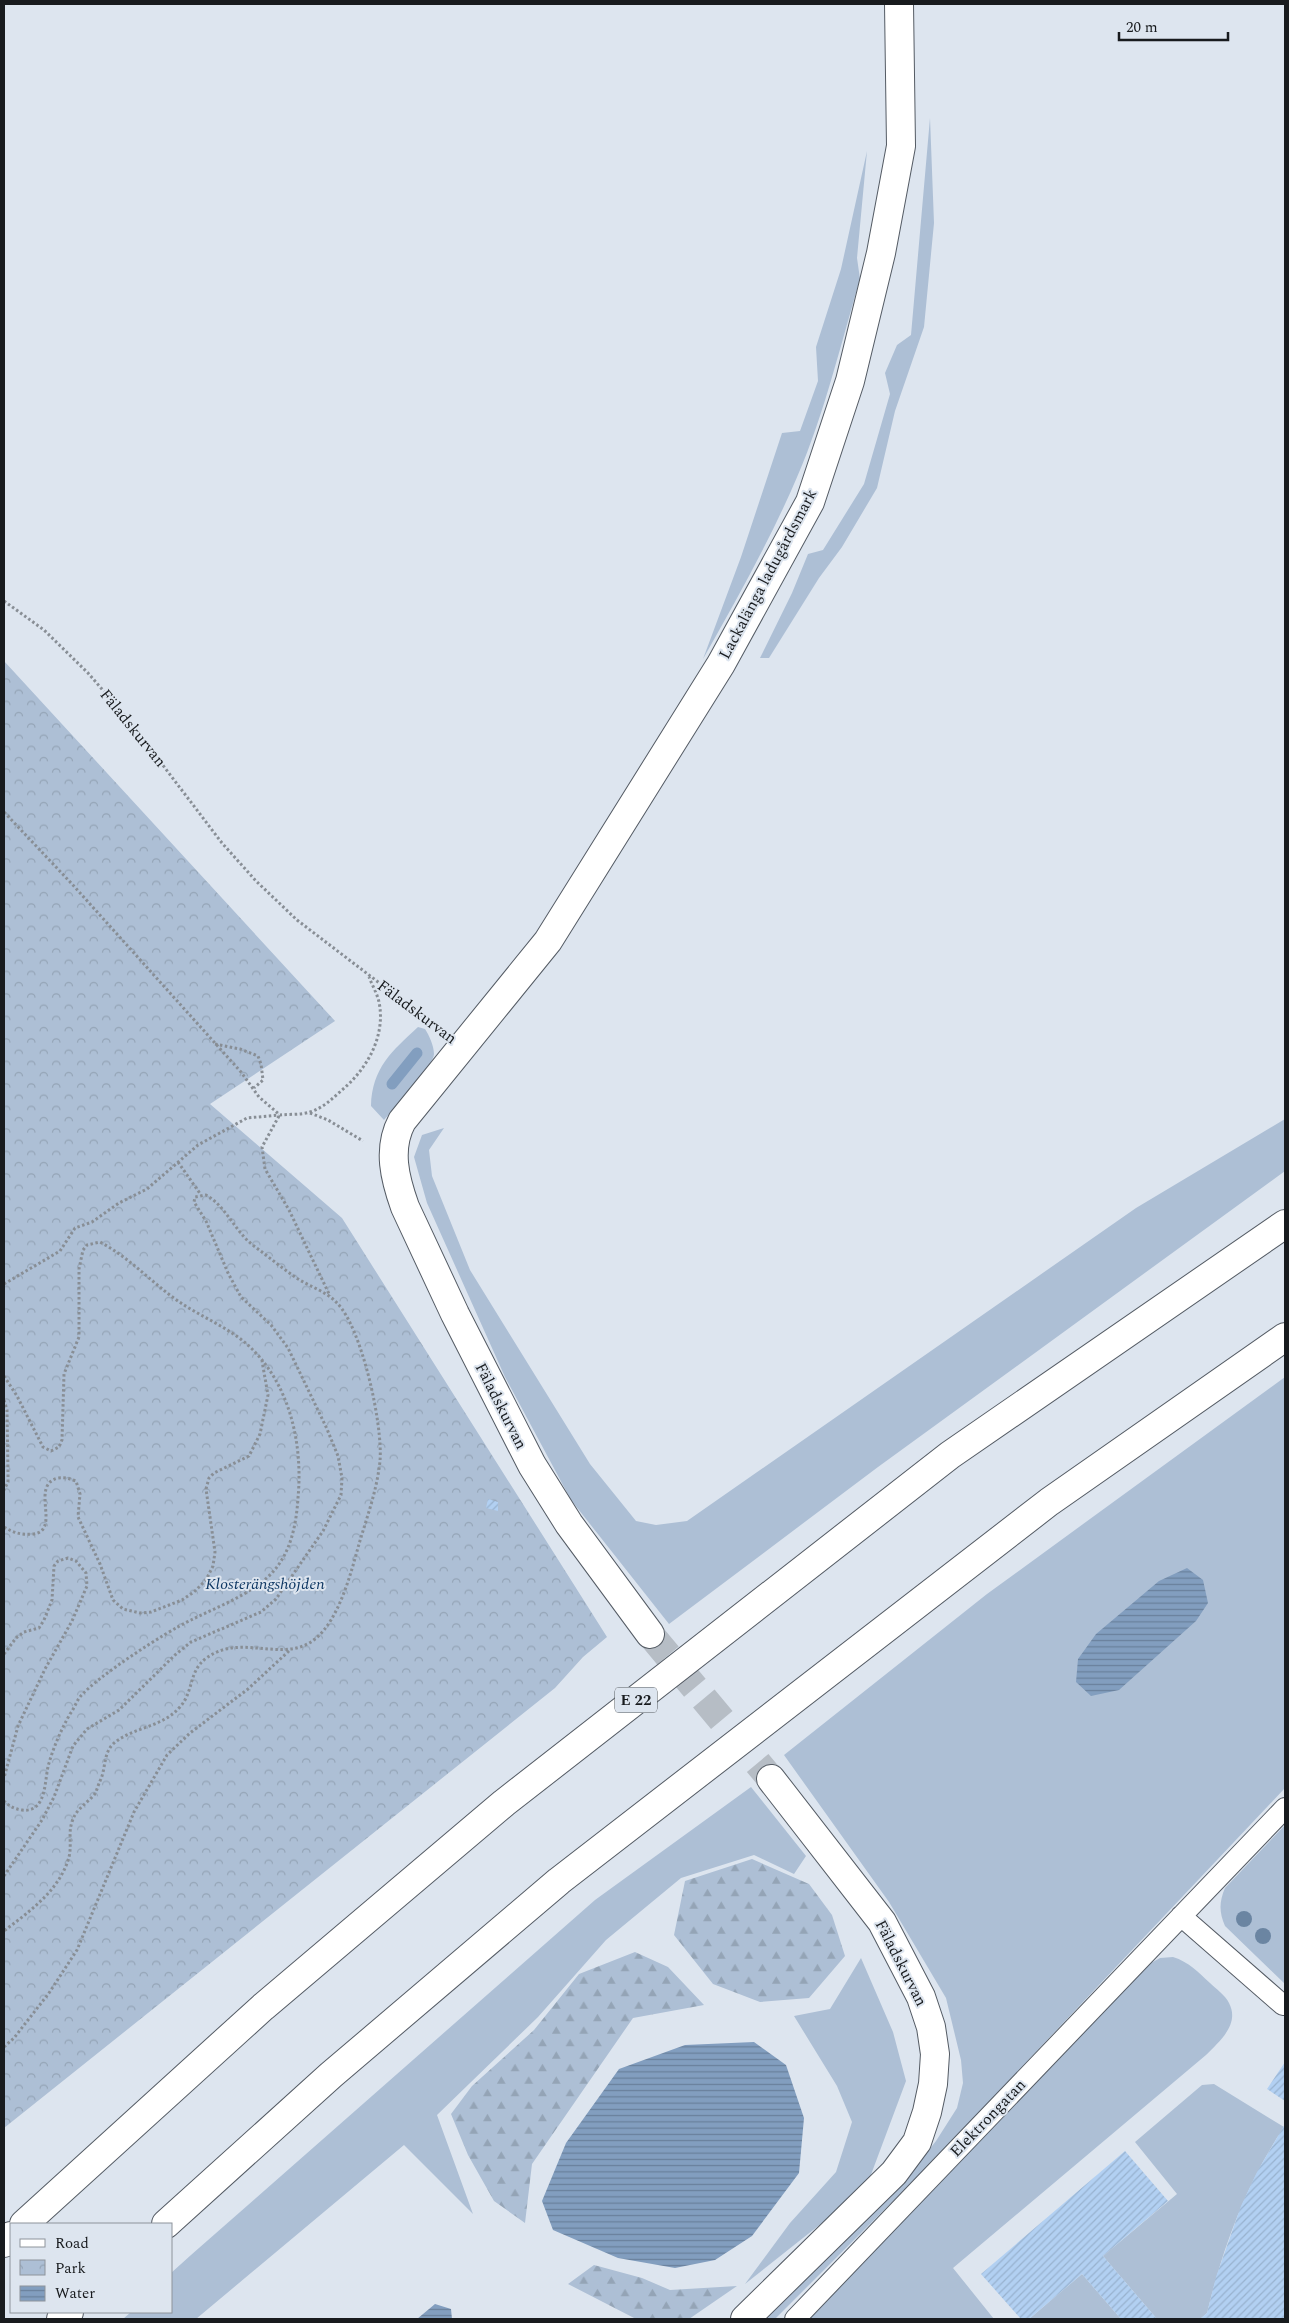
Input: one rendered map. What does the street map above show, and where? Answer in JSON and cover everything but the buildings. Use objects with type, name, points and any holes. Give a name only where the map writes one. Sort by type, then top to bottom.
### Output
[{"type":"main road","name":"Lackalänga ladugårdsmark","points":[[464,1046],[548,941],[721,664],[810,502],[850,381],[881,253],[901,146],[899,4]]},
{"type":"main road","name":"Fäladskurvan","points":[[464,1046],[402,1121],[397,1131],[394,1159],[395,1180],[511,1428],[570,1524],[650,1634]]},
{"type":"main road","name":"E 22","points":[[25,2223],[263,2007],[504,1803],[950,1455],[1285,1224]]},
{"type":"main road","points":[[167,2223],[331,2075],[559,1881],[1049,1502],[1285,1337]]},
{"type":"main road","name":"Fäladskurvan","points":[[744,2319],[894,2173],[917,2142],[927,2112],[933,2084],[935,2054],[931,2027],[922,1997],[882,1922],[771,1779]]},
{"type":"lane","name":"Elektrongatan","points":[[795,2319],[1285,1808]]},
{"type":"lane","points":[[1181,1916],[1283,2005]]},
{"type":"path","name":"Fäladskurvan","points":[[4,601],[44,630],[88,673],[127,718],[222,843],[256,881],[297,920],[368,976],[464,1046]]},
{"type":"path","points":[[4,812],[72,884],[254,1088],[259,1097],[280,1115]]},
{"type":"path","points":[[4,1284],[60,1251],[75,1228],[92,1222],[119,1203],[147,1189],[198,1145],[247,1118],[310,1113],[324,1106],[352,1082],[370,1058],[379,1034],[379,1000],[368,976]]},
{"type":"path","points":[[214,1043],[240,1049],[258,1056],[263,1080],[254,1088]]},
{"type":"path","points":[[310,1113],[328,1120],[394,1159]]},
{"type":"path","points":[[280,1115],[262,1147],[265,1169],[289,1210],[330,1296]]},
{"type":"path","points":[[178,1162],[200,1195]]},
{"type":"path","points":[[4,1876],[42,1820],[54,1797],[73,1746],[87,1729],[120,1710],[175,1655],[191,1642],[261,1612],[276,1599],[323,1531],[341,1495],[341,1471],[338,1456],[327,1429],[280,1336],[265,1318],[241,1297],[228,1273],[206,1220],[194,1202],[195,1197],[200,1195],[209,1196],[240,1234],[285,1270],[330,1296],[339,1304],[352,1325],[365,1363],[377,1424],[380,1460],[373,1500],[356,1558],[337,1609],[326,1628],[306,1646],[290,1649],[253,1647],[219,1651],[198,1665],[183,1703],[178,1709],[158,1724],[124,1737],[110,1747],[107,1753],[104,1774],[94,1794],[75,1815],[71,1823],[71,1848],[64,1872],[37,1906],[4,1931]]},
{"type":"path","points":[[4,1376],[17,1396],[43,1448],[52,1451],[59,1447],[62,1440],[64,1374],[79,1337],[78,1287],[80,1258],[87,1245],[93,1242],[100,1242],[117,1252],[180,1302],[250,1347],[278,1382],[285,1397],[292,1417],[298,1453],[298,1508],[292,1539],[275,1570],[248,1591],[188,1621],[124,1662],[81,1696],[54,1748],[47,1769],[45,1790],[40,1800],[31,1809],[23,1810],[14,1809],[4,1801]]},
{"type":"path","points":[[4,1526],[14,1533],[36,1534],[42,1529],[46,1520],[45,1494],[47,1484],[61,1477],[70,1478],[76,1482],[80,1494],[78,1518],[100,1564],[113,1600],[123,1609],[140,1613],[151,1612],[182,1600],[206,1580],[213,1566],[215,1552],[206,1489],[209,1478],[214,1473],[249,1456],[260,1434],[268,1395],[262,1360]]},
{"type":"path","points":[[4,1400],[7,1410],[8,1474],[8,1482],[4,1490]]},
{"type":"path","points":[[4,1654],[16,1638],[24,1632],[39,1628],[44,1620],[52,1600],[54,1566],[58,1561],[68,1558],[76,1561],[86,1573],[87,1586],[72,1621],[45,1669],[18,1726],[8,1769],[4,1778]]},
{"type":"path","points":[[4,2047],[14,2038],[50,1993],[77,1950],[134,1812],[167,1755],[212,1715],[248,1689],[290,1649]]},
{"type":"green space","points":[[930,118],[934,223],[924,327],[895,411],[877,488],[842,547],[819,578],[769,658],[760,658],[792,593],[808,554],[823,550],[864,484],[890,394],[885,373],[897,345],[911,335]]},
{"type":"green space","points":[[867,151],[857,258],[860,279],[821,413],[802,466],[771,534],[703,659],[741,557],[782,433],[800,431],[818,381],[816,347],[841,269]]},
{"type":"green space","name":"Klosterängshöjden","points":[[4,661],[335,1021],[210,1104],[342,1218],[607,1637],[583,1657],[555,1688],[4,2128]]},
{"type":"green space","points":[[418,1027],[425,1029],[430,1037],[434,1051],[432,1060],[413,1087],[384,1120],[371,1106],[375,1081],[385,1061]]},
{"type":"green space","points":[[1285,1119],[1285,1171],[878,1467],[669,1624],[571,1500],[505,1377],[427,1203],[414,1157],[422,1135],[444,1128],[429,1150],[432,1176],[470,1270],[590,1464],[636,1521],[656,1525],[687,1521],[1136,1208]]},
{"type":"green space","points":[[1285,1377],[1285,1788],[930,2164],[775,2319],[761,2319],[924,2156],[957,2108],[963,2083],[961,2060],[946,1998],[889,1902],[784,1755],[987,1594]]},
{"type":"green space","points":[[751,1787],[806,1856],[794,1874],[754,1855],[681,1878],[606,1940],[538,2017],[437,2115],[473,2214],[404,2145],[196,2319],[123,2319],[130,2313],[172,2313],[172,2272],[595,1900]]},
{"type":"green space","points":[[1285,1825],[1285,1984],[1225,1926],[1220,1907],[1225,1888]]},
{"type":"green space","points":[[752,1859],[809,1884],[832,1915],[845,1956],[809,1998],[760,2002],[713,1984],[674,1935],[685,1881]]},
{"type":"green space","points":[[635,1952],[668,1967],[704,2005],[633,2018],[532,2164],[525,2223],[494,2201],[468,2155],[451,2114],[472,2086],[534,2030],[579,1974]]},
{"type":"green space","points":[[1173,1957],[1193,1968],[1225,1997],[1232,2011],[1232,2018],[1227,2032],[1206,2055],[953,2268],[994,2319],[805,2319],[1151,1963],[1160,1958]]},
{"type":"green space","points":[[861,1958],[893,2032],[906,2081],[866,2188],[745,2284],[790,2223],[836,2172],[852,2122],[837,2086],[794,2016],[830,2009]]},
{"type":"green space","points":[[1214,2084],[1284,2127],[1258,2171],[1237,2217],[1220,2264],[1207,2313],[1200,2319],[1157,2319],[1103,2256],[1177,2194],[1135,2142],[1202,2085]]},
{"type":"green space","points":[[594,2265],[642,2278],[670,2290],[737,2286],[689,2319],[636,2319],[568,2284]]},
{"type":"green space","points":[[1082,2274],[1121,2319],[1029,2319]]},
{"type":"water","points":[[1187,1568],[1203,1580],[1208,1603],[1196,1621],[1119,1690],[1091,1696],[1076,1682],[1078,1659],[1096,1634],[1159,1581]]},
{"type":"water","points":[[754,2042],[786,2065],[804,2118],[799,2173],[752,2236],[715,2260],[675,2268],[618,2258],[553,2230],[542,2201],[566,2143],[619,2069],[685,2045]]},
{"type":"water","points":[[435,2304],[451,2309],[452,2319],[417,2319]]},
{"type":"waterway","points":[[392,1084],[417,1053]]},
{"type":"tunnel","points":[[650,1634],[771,1779]]}]
